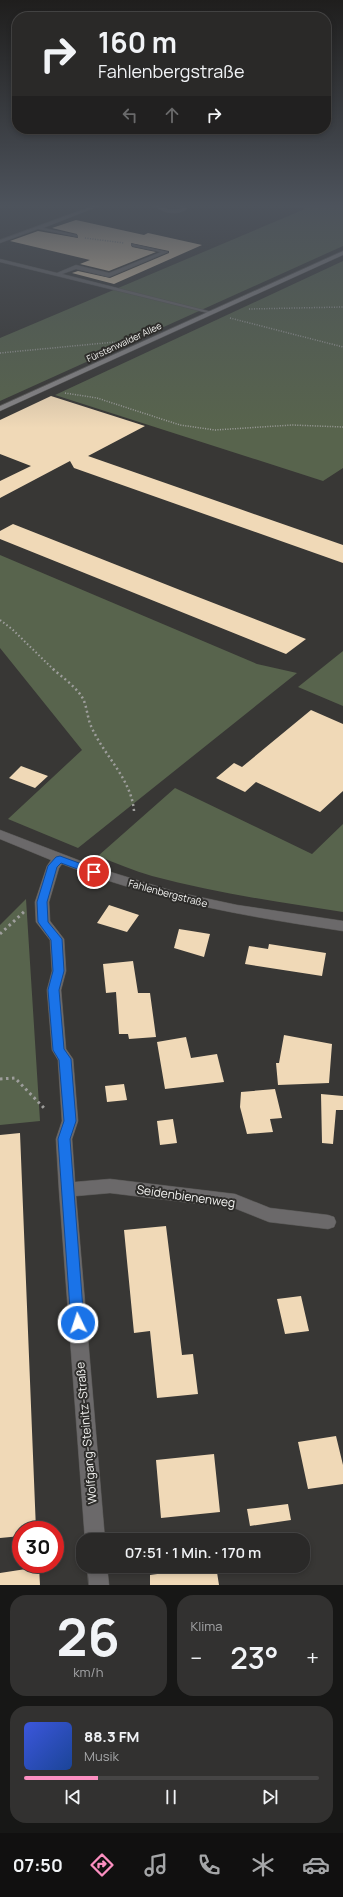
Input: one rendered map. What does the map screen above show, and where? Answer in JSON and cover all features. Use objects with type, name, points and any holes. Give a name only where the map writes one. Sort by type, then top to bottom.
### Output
[{"type":"main road","name":"Fürstenwalder Allee","points":[[0,409],[283,280]]},
{"type":"street","name":"Fahlenbergstraße","points":[[0,834],[60,859],[133,885],[201,903],[343,926]]},
{"type":"street","name":"Wolfgang-Steinitz-Straße","points":[[60,859],[53,866],[42,902],[43,922],[57,939],[59,971],[54,990],[59,1050],[65,1059],[70,1121],[64,1139],[67,1190],[94,1533]]},
{"type":"street","name":"Seidenbienenweg","points":[[67,1190],[110,1186],[235,1201],[269,1215],[328,1222]]},
{"type":"street","points":[[97,1573],[98,1585]]},
{"type":"lane","points":[[76,280],[210,313]]},
{"type":"path","points":[[246,309],[322,306],[343,307]]},
{"type":"path","points":[[210,313],[343,347]]},
{"type":"path","points":[[0,353],[116,342]]},
{"type":"path","points":[[58,391],[98,398],[180,425],[215,430],[292,425],[343,427]]},
{"type":"path","points":[[0,620],[12,629],[82,697],[91,726],[104,752],[125,780],[132,799],[134,811]]},
{"type":"path","points":[[0,934],[19,915],[35,904],[42,902]]},
{"type":"path","points":[[0,1079],[15,1078],[44,1108]]},
{"type":"green space","points":[[137,280],[268,280],[0,401],[0,338]]},
{"type":"green space","points":[[302,280],[343,280],[343,468],[323,481],[55,395]]},
{"type":"green space","points":[[0,555],[257,664],[297,673],[78,848],[8,819],[82,750],[0,648]]},
{"type":"green space","points":[[343,651],[343,706],[298,687]]},
{"type":"green space","points":[[175,788],[312,854],[343,824],[343,912],[247,897],[176,882],[138,872],[98,856]]},
{"type":"green space","points":[[26,899],[40,1121],[0,1125],[0,925]]},
{"type":"building","points":[[99,280],[123,280],[114,284]]},
{"type":"building","points":[[51,396],[145,426],[88,456],[343,545],[343,563],[74,468],[70,461],[0,498],[0,481],[31,466],[0,454],[0,420]]},
{"type":"building","points":[[13,524],[306,639],[286,654],[0,539],[0,531]]},
{"type":"building","points":[[311,710],[343,724],[343,791],[320,812],[256,782],[245,792],[216,778],[234,763],[242,767]]},
{"type":"building","points":[[21,766],[48,776],[35,788],[9,778]]},
{"type":"building","points":[[109,905],[139,915],[127,932],[97,923]]},
{"type":"building","points":[[179,929],[210,934],[204,957],[174,948]]},
{"type":"building","points":[[269,944],[326,953],[322,976],[245,964],[249,946],[268,949]]},
{"type":"building","points":[[133,961],[138,993],[150,993],[156,1037],[129,1039],[128,1034],[119,1034],[116,992],[106,993],[103,964]]},
{"type":"building","points":[[284,1035],[332,1044],[329,1083],[278,1085],[276,1063],[279,1063]]},
{"type":"building","points":[[186,1037],[191,1058],[217,1054],[224,1082],[165,1089],[157,1042]]},
{"type":"building","points":[[124,1084],[127,1100],[107,1102],[105,1086]]},
{"type":"building","points":[[275,1089],[282,1118],[270,1119],[273,1132],[247,1134],[240,1107],[241,1092]]},
{"type":"building","points":[[321,1094],[343,1096],[343,1110],[336,1110],[333,1144],[322,1143]]},
{"type":"building","points":[[173,1119],[177,1143],[160,1145],[157,1121]]},
{"type":"building","points":[[20,1133],[36,1521],[12,1521],[12,1537],[0,1538],[0,1135]]},
{"type":"building","points":[[166,1226],[182,1355],[193,1354],[198,1394],[157,1398],[150,1331],[134,1333],[124,1230]]},
{"type":"building","points":[[301,1296],[309,1331],[285,1334],[277,1299]]},
{"type":"building","points":[[336,1436],[343,1465],[343,1484],[308,1489],[298,1442]]},
{"type":"building","points":[[214,1454],[220,1512],[161,1518],[156,1460]]},
{"type":"building","points":[[288,1504],[291,1520],[250,1526],[247,1509]]},
{"type":"building","points":[[12,1571],[12,1573],[39,1573],[40,1585],[0,1585],[0,1573]]},
{"type":"building","points":[[165,1573],[217,1573],[219,1585],[150,1585],[150,1575]]},
{"type":"route","points":[[78,1323],[64,1139],[70,1121],[65,1059],[59,1050],[54,990],[59,971],[57,939],[43,922],[42,902],[53,866],[60,859],[94,872]]}]
